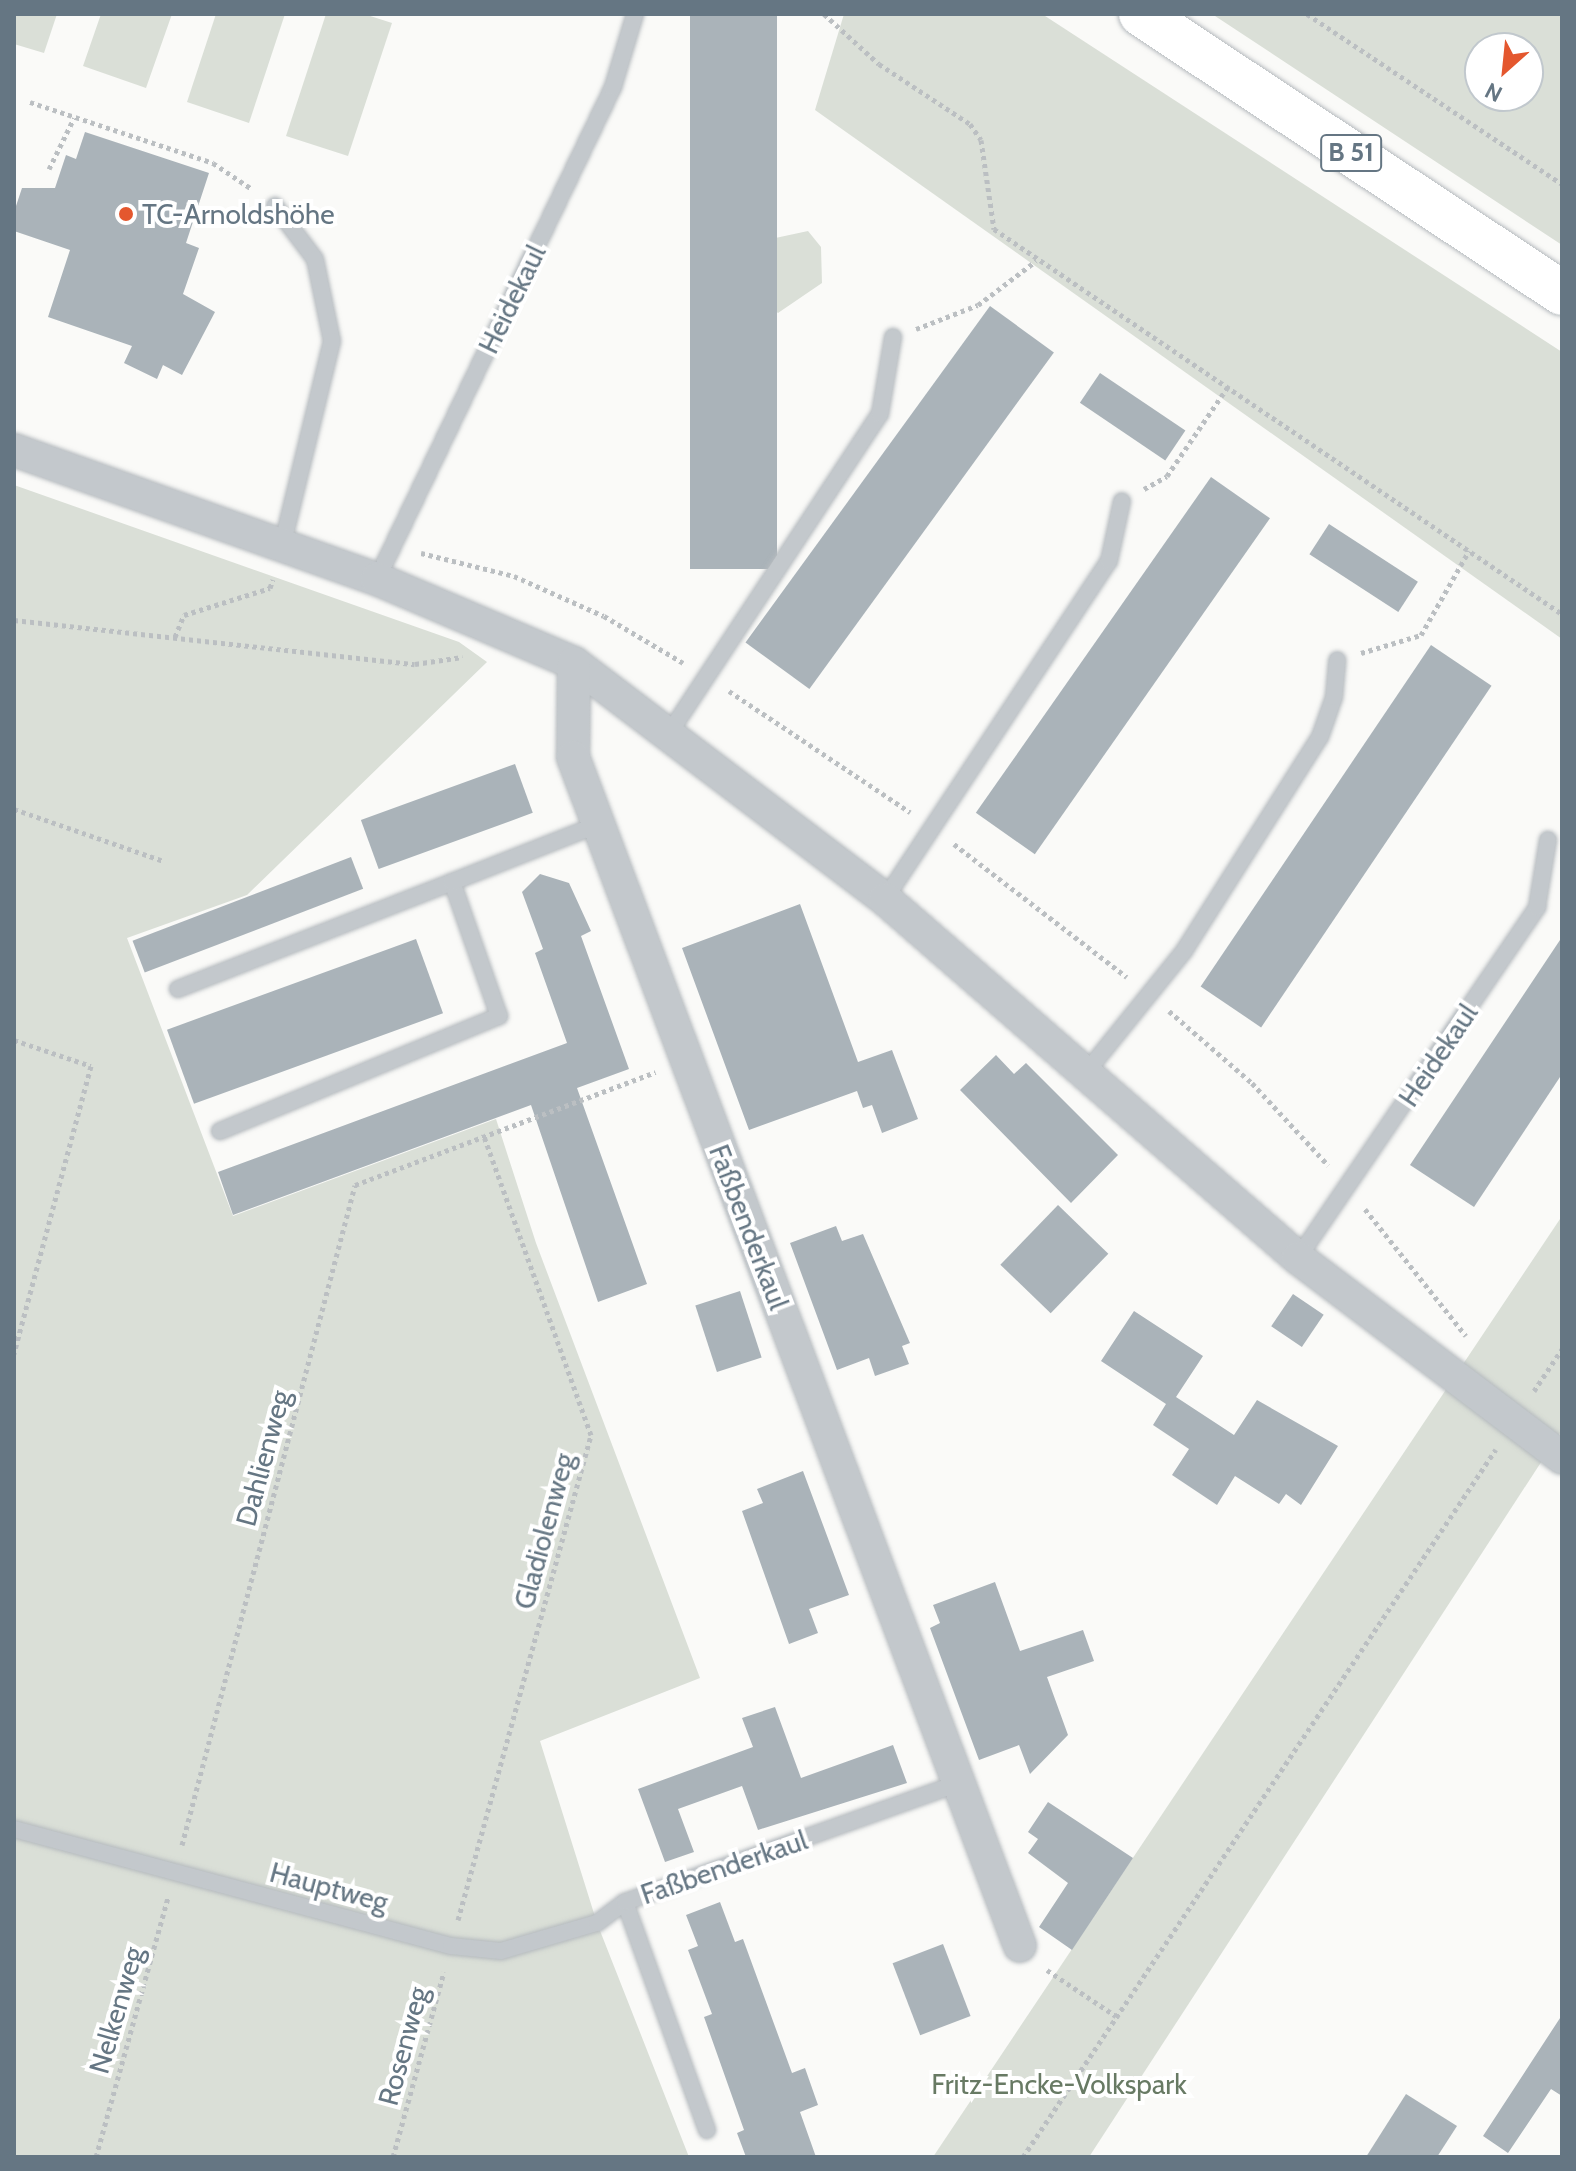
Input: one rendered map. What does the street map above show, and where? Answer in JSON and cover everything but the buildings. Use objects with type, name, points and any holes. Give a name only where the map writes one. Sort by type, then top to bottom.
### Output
[{"type":"main road","name":"B 51","points":[[1141,14],[1562,293]]},
{"type":"street","points":[[14,450],[377,579],[494,625],[574,663],[670,732],[885,899],[1088,1070],[1298,1258],[1562,1458]]},
{"type":"street","name":"Faßbenderkaul","points":[[574,663],[573,757],[1020,1946]]},
{"type":"lane","name":"Heidekaul","points":[[377,579],[613,87],[635,14]]},
{"type":"lane","points":[[275,206],[315,259],[332,341],[282,546]]},
{"type":"lane","points":[[670,732],[880,414],[893,337]]},
{"type":"lane","points":[[885,899],[1109,561],[1122,501]]},
{"type":"lane","points":[[1088,1070],[1184,951],[1320,737],[1334,697],[1337,660]]},
{"type":"lane","points":[[178,989],[599,824]]},
{"type":"lane","name":"Heidekaul","points":[[1298,1258],[1537,907],[1548,840]]},
{"type":"lane","points":[[220,1131],[499,1016],[452,882]]},
{"type":"lane","name":"Faßbenderkaul","points":[[707,2130],[625,1902],[960,1783]]},
{"type":"lane","name":"Hauptweg","points":[[14,1829],[451,1946],[501,1951],[597,1923],[625,1902]]},
{"type":"path","points":[[824,14],[879,64],[970,124],[981,140],[994,229],[1036,261],[1229,385],[1562,614]]},
{"type":"path","points":[[1307,14],[1562,184]]},
{"type":"path","points":[[30,102],[213,163],[275,206]]},
{"type":"path","points":[[49,169],[74,118]]},
{"type":"path","points":[[893,337],[978,305],[1036,261]]},
{"type":"path","points":[[1122,501],[1167,476],[1229,385]]},
{"type":"path","points":[[175,637],[184,615],[270,588],[282,546]]},
{"type":"path","points":[[393,546],[514,576],[604,616],[707,677],[932,828],[1149,994],[1252,1083],[1348,1187],[1474,1346]]},
{"type":"path","points":[[1337,660],[1421,635],[1469,551]]},
{"type":"path","points":[[14,620],[415,664],[475,655],[494,625]]},
{"type":"path","points":[[14,809],[163,861]]},
{"type":"path","points":[[14,1040],[91,1066],[14,1354]]},
{"type":"path","points":[[483,1134],[686,1061]]},
{"type":"path","name":"Dahlienweg","points":[[175,1873],[355,1185],[483,1134]]},
{"type":"path","name":"Gladiolenweg","points":[[451,1946],[591,1435],[483,1134]]},
{"type":"path","points":[[1518,1388],[1530,1397],[1562,1349]]},
{"type":"path","points":[[1023,2157],[1514,1422]]},
{"type":"path","name":"Nelkenweg","points":[[96,2157],[175,1873]]},
{"type":"path","name":"Rosenweg","points":[[393,2157],[451,1946]]},
{"type":"path","points":[[1020,1946],[1116,2016]]},
{"type":"green space","points":[[14,14],[57,14],[44,53],[14,44]]},
{"type":"green space","points":[[101,14],[172,14],[146,88],[83,66]]},
{"type":"green space","points":[[216,14],[285,14],[249,123],[187,102]]},
{"type":"green space","points":[[326,14],[364,14],[392,23],[348,156],[286,136]]},
{"type":"green space","points":[[844,14],[1042,14],[1562,352],[1562,639],[815,110]]},
{"type":"green space","points":[[1212,14],[1562,14],[1562,245]]},
{"type":"green space","points":[[756,225],[766,240],[808,231],[821,247],[822,283],[778,313],[742,281],[734,241]]},
{"type":"green space","points":[[14,485],[459,642],[487,662],[247,895],[127,938],[233,1216],[496,1119],[536,1243],[700,1678],[540,1741],[597,1923],[689,2157],[14,2157]]},
{"type":"green space","name":"Fritz-Encke-Volkspark","points":[[1562,1216],[1562,1430],[1089,2157],[933,2157]]},
{"type":"place","name":"TC-Arnoldshöhe","points":[[126,214]]}]
